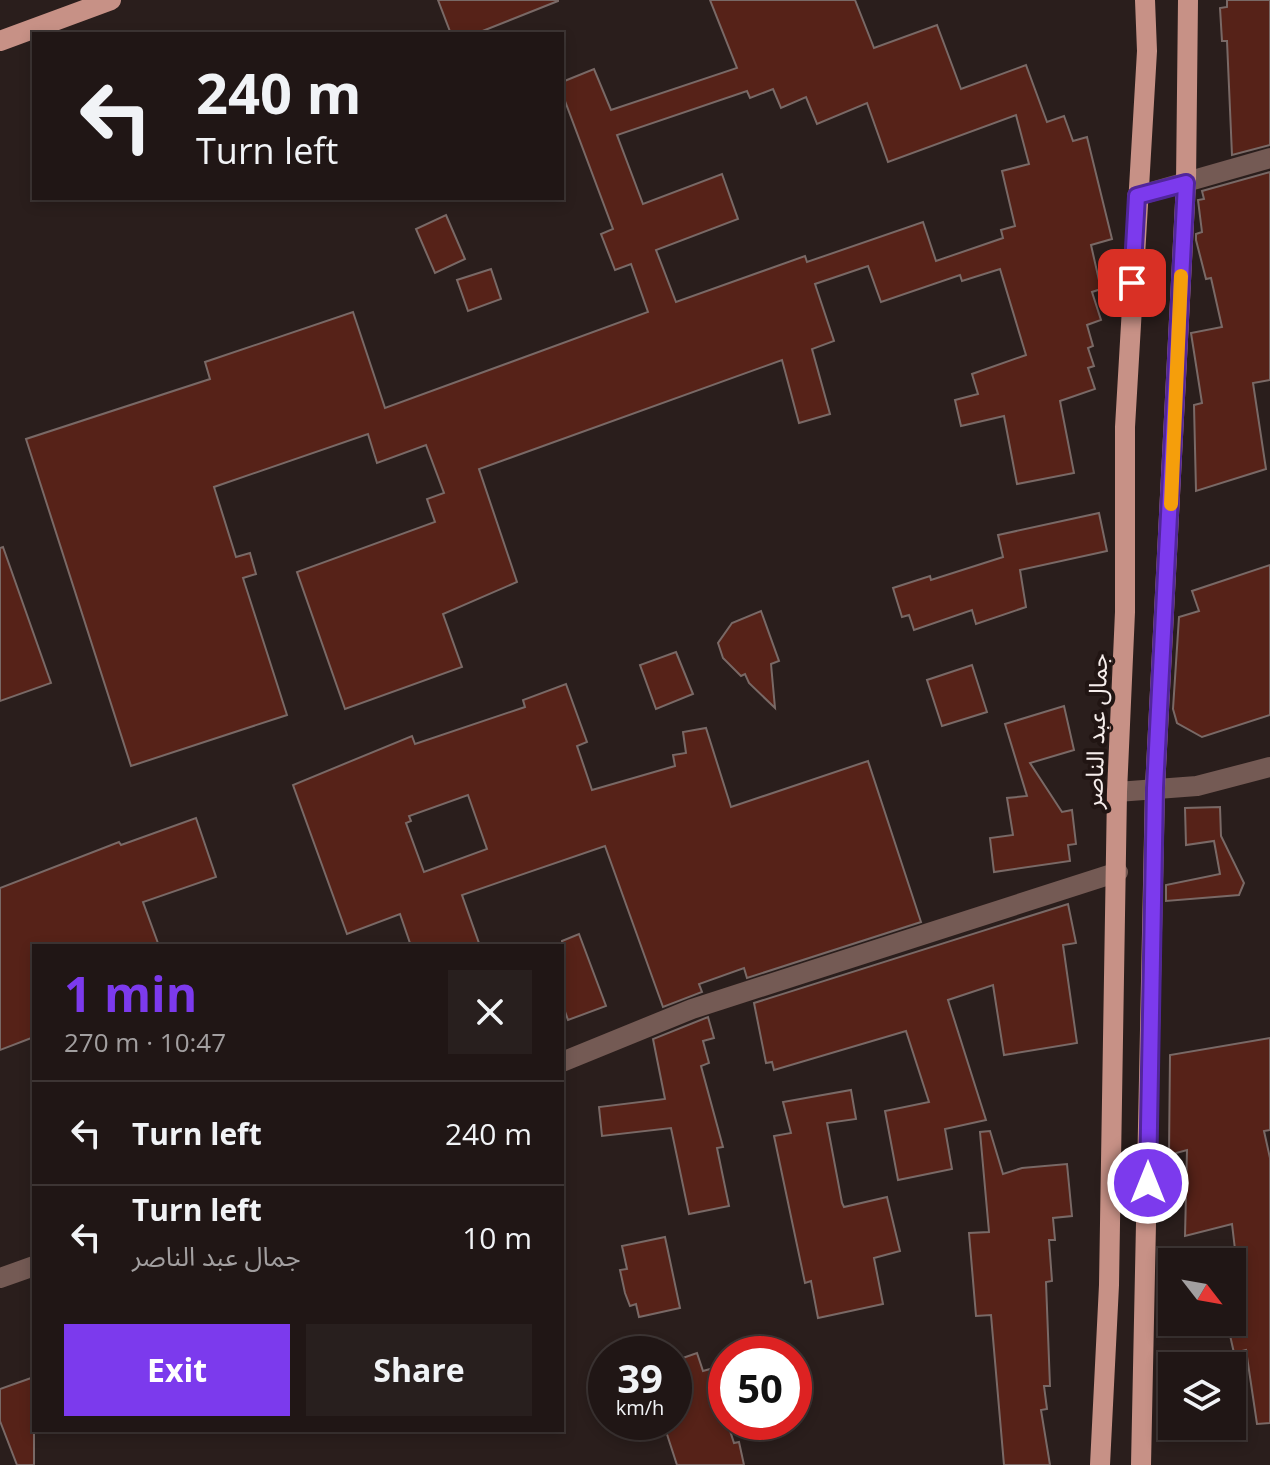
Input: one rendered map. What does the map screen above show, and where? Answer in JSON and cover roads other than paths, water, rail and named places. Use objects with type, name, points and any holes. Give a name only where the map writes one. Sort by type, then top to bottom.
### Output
[{"type":"main road","points":[[0,41],[111,0]]},
{"type":"main road","name":"جمال عبد الناصر","points":[[1100,1465],[1109,1285],[1117,792],[1125,612],[1125,427],[1147,51],[1145,0]]},
{"type":"main road","points":[[1141,1465],[1155,788],[1186,183],[1188,0]]},
{"type":"street","points":[[1137,196],[1270,158]]},
{"type":"street","points":[[1117,792],[1197,786],[1270,767]]},
{"type":"street","points":[[564,1061],[692,1009],[1118,872]]},
{"type":"street","points":[[0,1278],[32,1267]]}]
